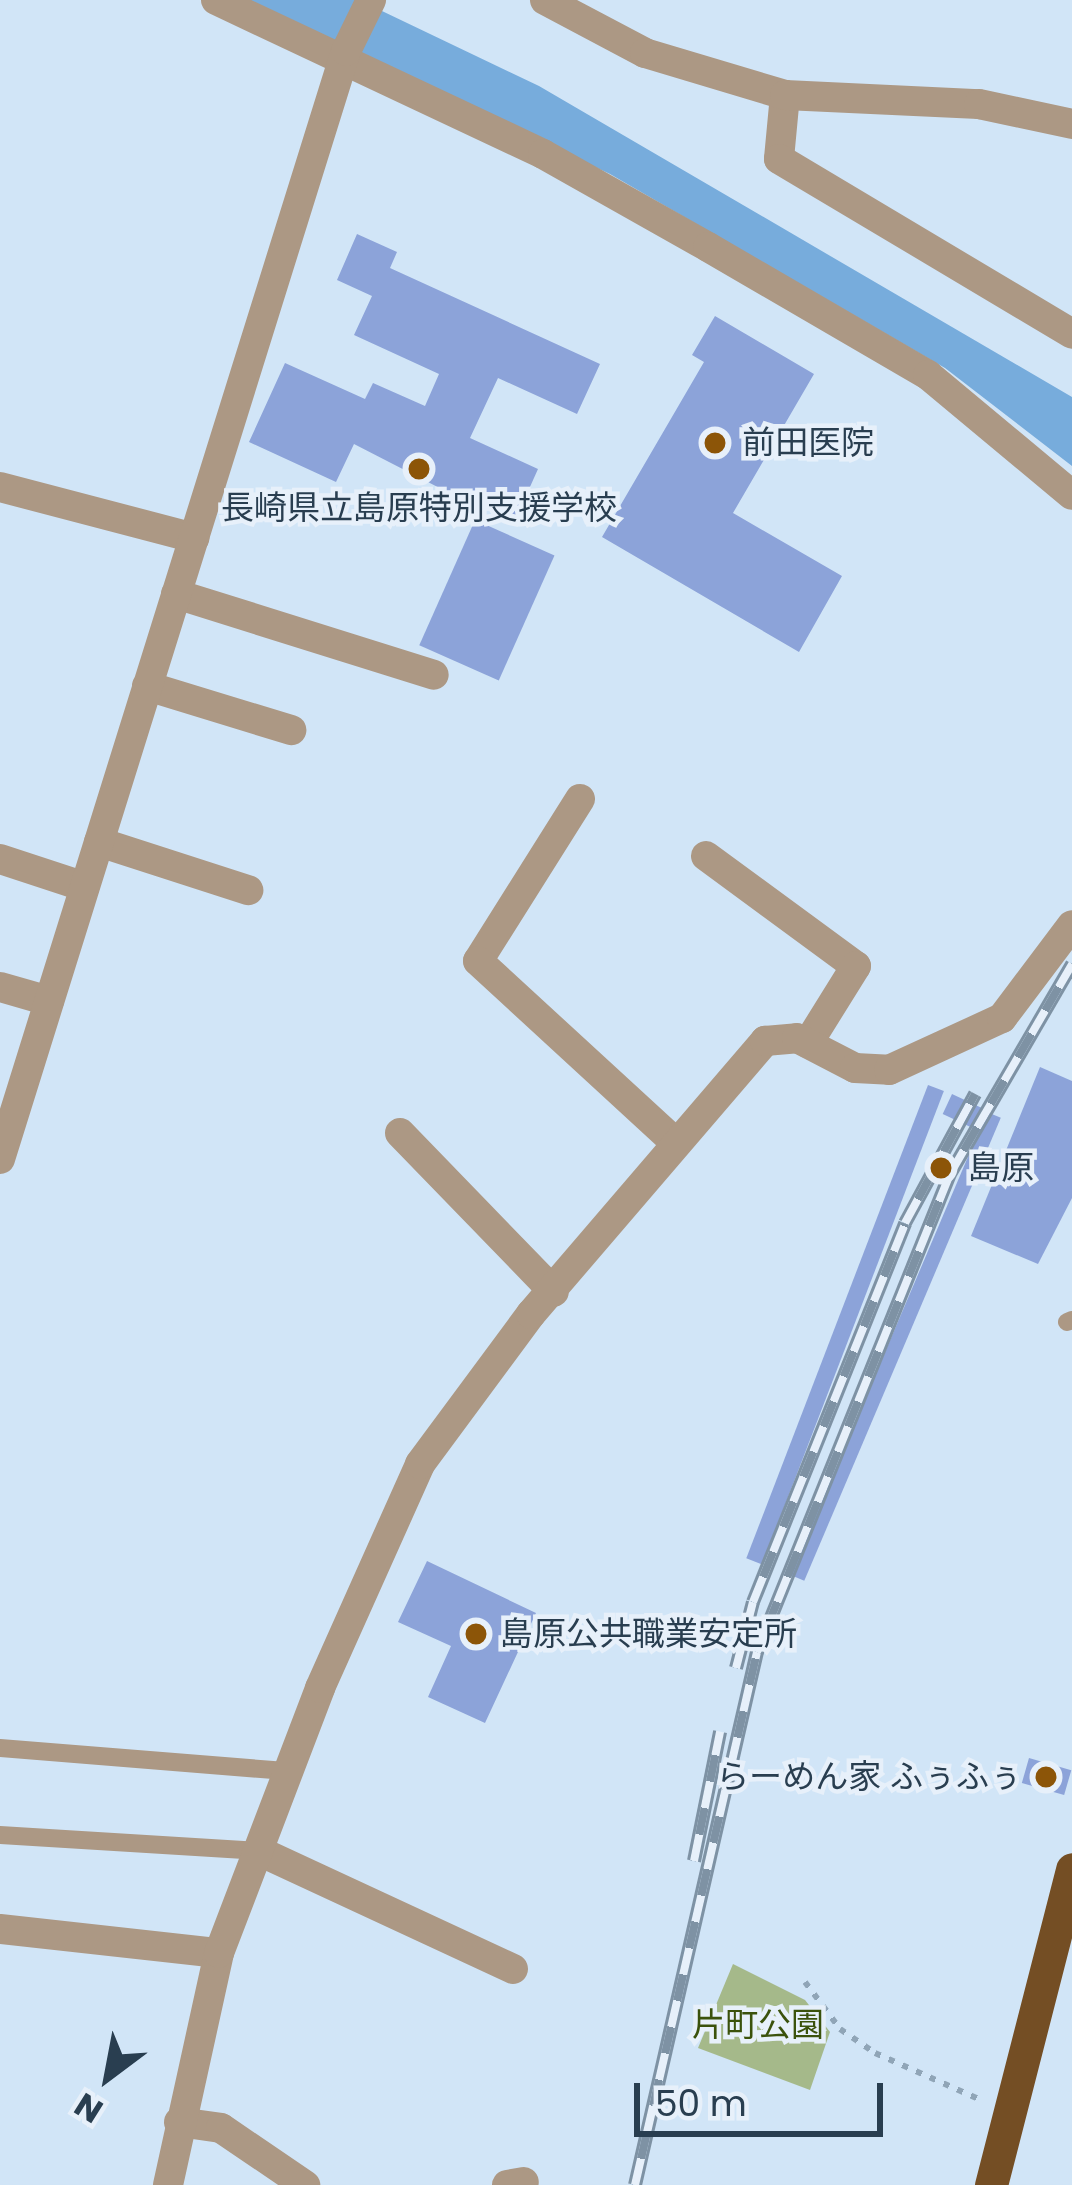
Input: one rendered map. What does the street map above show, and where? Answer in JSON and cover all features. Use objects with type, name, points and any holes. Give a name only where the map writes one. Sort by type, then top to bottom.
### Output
[{"type":"highway","points":[[992,2185],[1072,1869]]},
{"type":"street","points":[[216,0],[344,55],[542,154],[928,375],[1072,495]]},
{"type":"street","points":[[545,0],[646,53],[785,95],[979,104],[1072,124]]},
{"type":"street","points":[[0,1160],[344,55],[371,1]]},
{"type":"street","points":[[785,95],[779,159],[1072,334]]},
{"type":"street","points":[[0,487],[194,538]]},
{"type":"street","points":[[176,594],[434,674]]},
{"type":"street","points":[[147,686],[291,730]]},
{"type":"street","points":[[580,799],[478,961],[675,1142]]},
{"type":"street","points":[[99,842],[248,890]]},
{"type":"street","points":[[706,856],[856,966],[808,1043]]},
{"type":"street","points":[[0,859],[85,886]]},
{"type":"street","points":[[167,2185],[219,1953],[289,1771],[420,1464],[675,1142],[765,1041],[781,1035],[870,1072],[977,1034],[1019,1003],[1072,925]]},
{"type":"street","points":[[0,987],[49,1001]]},
{"type":"street","points":[[400,1133],[554,1292]]},
{"type":"street","points":[[259,1851],[513,1970]]},
{"type":"street","points":[[0,1928],[219,1953]]},
{"type":"street","points":[[178,2122],[221,2128],[305,2185]]},
{"type":"lane","points":[[0,1748],[289,1771]]},
{"type":"lane","points":[[0,1835],[259,1851]]},
{"type":"path","points":[[805,1982],[840,2029],[874,2053],[1010,2113]]},
{"type":"green space","name":"片町公園","points":[[733,1964],[805,2000],[830,2032],[810,2090],[698,2048]]},
{"type":"water","points":[[239,0],[359,0],[539,86],[1072,397],[1072,466],[945,368],[610,174]]},
{"type":"building","points":[[357,234],[397,252],[390,268],[600,364],[577,414],[498,378],[470,438],[538,469],[517,516],[462,491],[459,498],[354,444],[336,482],[249,442],[285,363],[365,399],[373,383],[425,406],[439,374],[354,335],[372,296],[337,280]]},
{"type":"building","name":"前田医院","points":[[715,316],[814,374],[733,513],[842,576],[799,652],[602,537],[704,362],[692,355]]},
{"type":"building","points":[[475,520],[554,555],[499,681],[419,645]]},
{"type":"building","points":[[1040,1067],[1072,1081],[1072,1198],[1038,1264],[971,1236]]},
{"type":"building","points":[[928,1085],[944,1091],[762,1564],[746,1558]]},
{"type":"building","points":[[952,1094],[982,1108],[973,1128],[943,1114]]},
{"type":"building","points":[[987,1112],[1001,1118],[804,1581],[790,1575]]},
{"type":"building","name":"島原公共職業安定所","points":[[427,1561],[536,1613],[485,1723],[428,1697],[451,1646],[398,1622]]},
{"type":"building","name":"らーめん家 ふぅふぅ","points":[[1029,1758],[1071,1770],[1064,1795],[1022,1783]]},
{"type":"railway","points":[[635,2185],[757,1652],[950,1174],[1072,964]]},
{"type":"railway","points":[[736,1668],[753,1602],[905,1223],[975,1094]]},
{"type":"railway","points":[[694,1861],[720,1732]]},
{"type":"place","name":"前田医院","points":[[715,443]]},
{"type":"place","name":"長崎県立島原特別支援学校","points":[[419,469]]},
{"type":"place","name":"島原","points":[[941,1168]]},
{"type":"place","name":"島原公共職業安定所","points":[[476,1634]]},
{"type":"place","name":"らーめん家 ふぅふぅ","points":[[1046,1777]]}]
